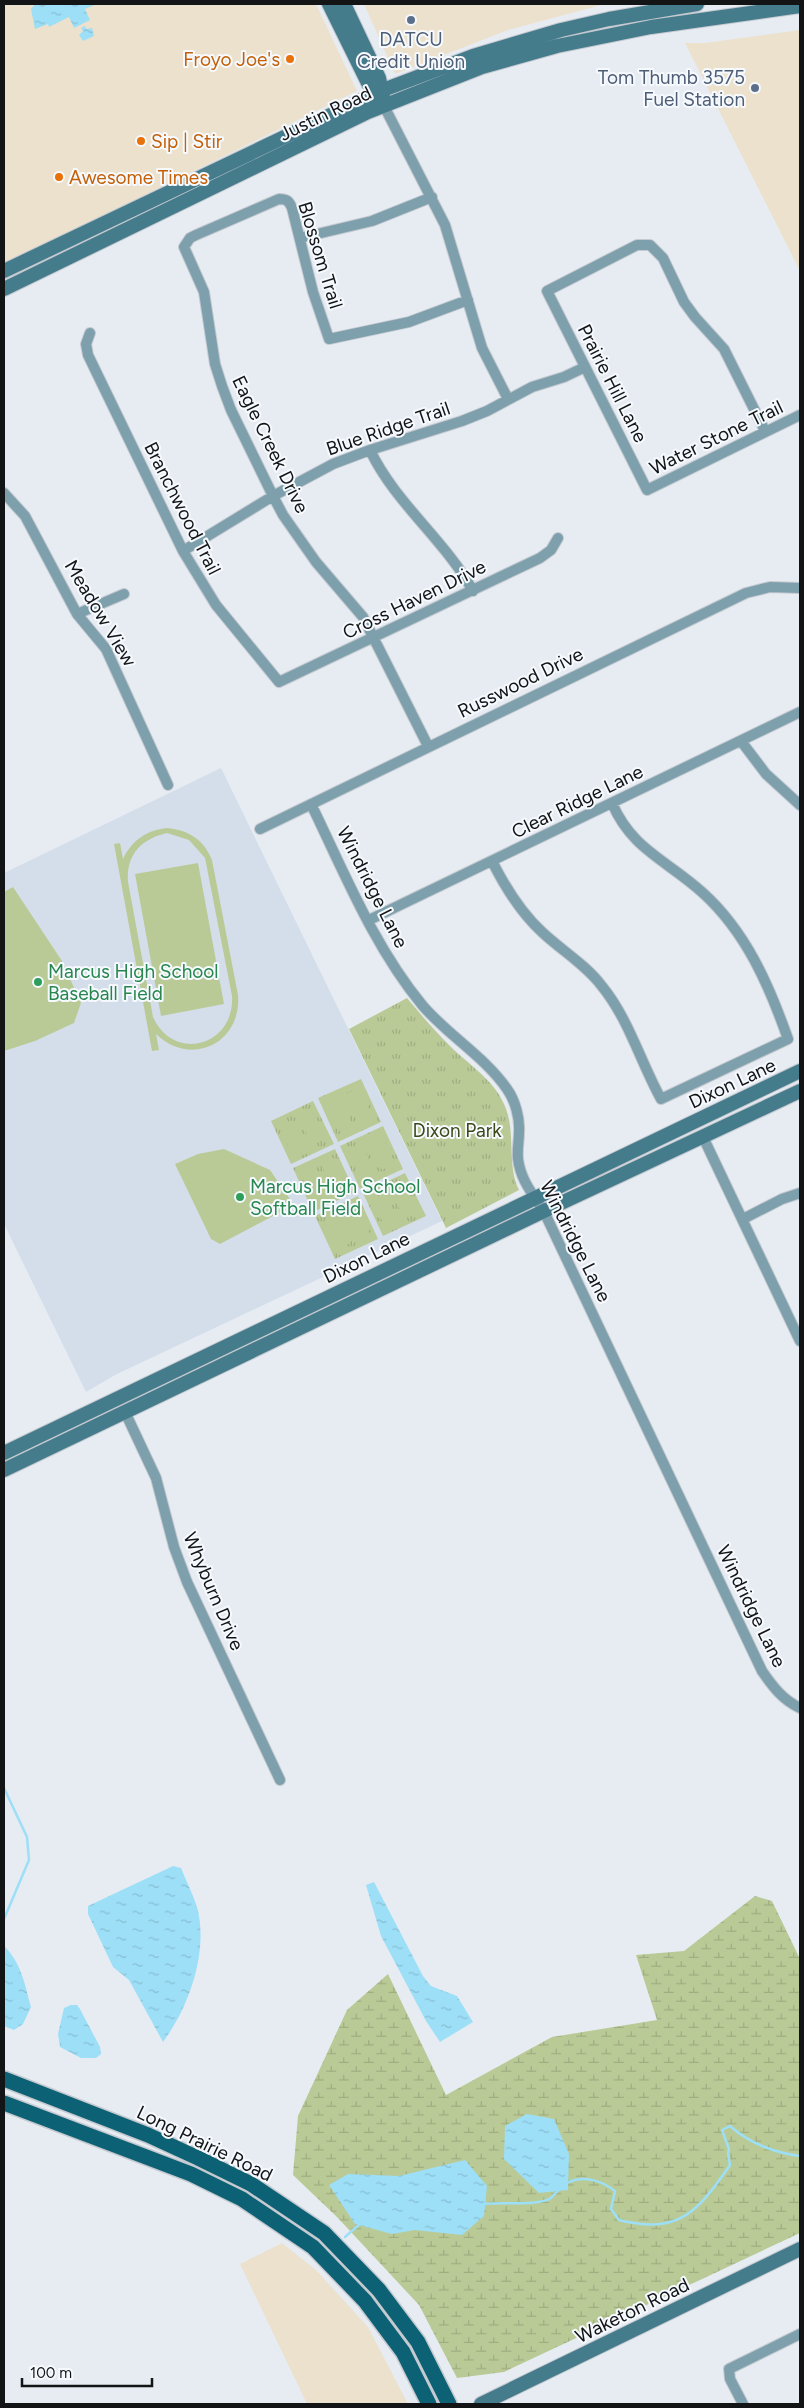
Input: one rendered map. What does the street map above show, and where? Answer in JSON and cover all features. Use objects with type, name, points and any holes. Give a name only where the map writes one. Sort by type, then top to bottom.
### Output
[{"type":"main road","points":[[329,4],[379,92]]},
{"type":"main road","points":[[344,4],[384,106]]},
{"type":"main road","name":"Justin Road","points":[[4,271],[379,92],[517,42],[593,23],[697,4]]},
{"type":"main road","name":"Justin Road","points":[[4,289],[384,106],[482,67],[596,37],[680,22],[800,6]]},
{"type":"main road","points":[[593,23],[596,37]]},
{"type":"main road","name":"Dixon Lane","points":[[4,1453],[800,1071]]},
{"type":"main road","name":"Dixon Lane","points":[[4,1470],[544,1211],[800,1091]]},
{"type":"main road","name":"Long Prairie Road","points":[[4,2079],[148,2135],[198,2158],[251,2184],[324,2233],[378,2290],[418,2342],[449,2404]]},
{"type":"main road","points":[[9,2105],[23,2086]]},
{"type":"main road","name":"Long Prairie Road","points":[[9,2105],[191,2174],[242,2199],[313,2247],[365,2301],[403,2352],[429,2404]]},
{"type":"main road","name":"Waketon Road","points":[[481,2404],[800,2249]]},
{"type":"street","points":[[384,106],[445,225],[482,348],[508,399]]},
{"type":"street","points":[[300,238],[372,221],[432,197]]},
{"type":"street","name":"Blossom Trail","points":[[186,243],[196,235],[279,199],[289,202],[300,238],[312,292],[329,339],[416,320],[468,300]]},
{"type":"street","name":"Eagle Creek Drive","points":[[186,243],[184,247],[186,255],[204,292],[213,356],[231,410],[273,496],[310,554],[351,601],[375,638],[428,746]]},
{"type":"street","name":"Prairie Hill Lane","points":[[648,490],[547,291],[637,245],[650,245],[663,258],[684,302],[724,349],[765,431]]},
{"type":"street","name":"Branchwood Trail","points":[[90,333],[86,344],[88,355],[183,551],[216,605],[279,682]]},
{"type":"street","name":"Blue Ridge Trail","points":[[183,551],[273,496],[333,464],[370,450],[462,421],[532,387],[564,377],[585,367]]},
{"type":"street","name":"Water Stone Trail","points":[[648,490],[800,414]]},
{"type":"street","points":[[370,450],[379,468],[393,488],[455,562],[473,591]]},
{"type":"street","name":"Meadow View","points":[[4,493],[25,516],[77,614],[106,649],[168,785]]},
{"type":"street","name":"Cross Haven Drive","points":[[279,682],[540,558],[551,550],[558,538]]},
{"type":"street","name":"Russwood Drive","points":[[260,829],[746,592],[770,587],[800,588]]},
{"type":"street","points":[[77,614],[124,594]]},
{"type":"street","name":"Clear Ridge Lane","points":[[369,920],[800,712]]},
{"type":"street","points":[[741,741],[766,774],[800,805]]},
{"type":"street","points":[[492,861],[513,899],[526,916],[582,966],[615,1002],[628,1025],[661,1099],[788,1040],[762,972],[736,931],[704,893],[629,835],[619,820],[612,803]]},
{"type":"street","name":"Windridge Lane","points":[[311,804],[382,946],[424,1007],[478,1057],[508,1090],[514,1103],[520,1130],[518,1159],[533,1198],[544,1211],[762,1671],[775,1690],[788,1702],[800,1708]]},
{"type":"street","points":[[702,1137],[800,1341]]},
{"type":"street","points":[[742,1219],[782,1199],[800,1193]]},
{"type":"street","name":"Whyburn Drive","points":[[125,1412],[156,1478],[174,1547],[188,1582],[280,1780]]},
{"type":"street","points":[[743,2404],[730,2379],[729,2369],[800,2334]]},
{"type":"shaded area","points":[[4,4],[316,4],[357,91],[4,264]]},
{"type":"shaded area","points":[[364,4],[605,4],[508,30],[395,74]]},
{"type":"shaded area","points":[[800,30],[800,271],[685,43],[705,43]]},
{"type":"shaded area","points":[[221,768],[442,1221],[115,1375],[86,1392],[4,1224],[4,873]]},
{"type":"shaded area","points":[[282,2243],[316,2270],[368,2327],[408,2404],[307,2404],[240,2264]]},
{"type":"green space","points":[[160,829],[175,829],[189,834],[195,837],[209,853],[212,860],[238,995],[237,1012],[232,1026],[223,1037],[212,1045],[198,1049],[184,1049],[170,1044],[156,1034],[159,1050],[152,1051],[114,844],[120,843],[123,859],[136,841]],"holes":[[[167,833],[189,840],[205,858],[232,996],[230,1013],[224,1027],[214,1037],[202,1042],[188,1044],[175,1040],[163,1031],[153,1017],[128,882],[128,872],[133,856],[150,839]]]},
{"type":"green space","points":[[198,863],[224,1004],[161,1016],[135,874]]},
{"type":"green space","name":"Marcus High School Baseball Field","points":[[13,887],[62,961],[81,1003],[74,1023],[35,1041],[4,1051],[4,892]]},
{"type":"green space","name":"Dixon Park","points":[[407,998],[444,1040],[494,1087],[504,1104],[510,1125],[513,1169],[519,1190],[446,1228],[349,1029]]},
{"type":"green space","points":[[361,1079],[381,1122],[338,1142],[318,1098]]},
{"type":"green space","points":[[359,1088],[373,1117],[359,1123],[346,1094]]},
{"type":"green space","points":[[340,1097],[353,1126],[340,1132],[327,1104]]},
{"type":"green space","points":[[313,1101],[334,1144],[291,1164],[271,1121]]},
{"type":"green space","points":[[312,1110],[325,1139],[312,1145],[299,1117]]},
{"type":"green space","points":[[293,1120],[306,1148],[292,1154],[279,1126]]},
{"type":"green space","points":[[383,1126],[403,1169],[360,1189],[340,1146]]},
{"type":"green space","points":[[382,1136],[395,1164],[382,1170],[368,1142]]},
{"type":"green space","points":[[362,1145],[375,1173],[362,1180],[349,1151]]},
{"type":"green space","name":"Marcus High School Softball Field","points":[[224,1149],[270,1170],[294,1205],[220,1244],[211,1239],[175,1164],[198,1154]]},
{"type":"green space","points":[[335,1149],[355,1192],[313,1212],[293,1168]]},
{"type":"green space","points":[[334,1158],[347,1187],[334,1193],[321,1164]]},
{"type":"green space","points":[[314,1167],[328,1196],[314,1202],[301,1174]]},
{"type":"green space","points":[[405,1173],[426,1216],[383,1236],[363,1193]]},
{"type":"green space","points":[[404,1183],[418,1212],[404,1218],[391,1190]]},
{"type":"green space","points":[[385,1193],[398,1221],[385,1227],[372,1199]]},
{"type":"green space","points":[[358,1196],[378,1239],[335,1259],[315,1216]]},
{"type":"green space","points":[[357,1206],[370,1234],[357,1240],[343,1212]]},
{"type":"green space","points":[[337,1215],[350,1243],[337,1249],[324,1221]]},
{"type":"green space","points":[[755,1896],[772,1901],[800,1959],[800,2233],[504,2372],[457,2378],[419,2305],[337,2217],[293,2175],[298,2116],[347,2010],[388,1974],[446,2095],[552,2037],[657,2020],[636,1955],[684,1951]]},
{"type":"water","points":[[35,4],[97,4],[85,9],[90,20],[74,28],[69,17],[49,27],[48,24],[35,29],[31,9]]},
{"type":"water","points":[[85,26],[86,29],[92,28],[94,36],[83,41],[79,35],[83,31],[81,28]]},
{"type":"water","points":[[173,1866],[181,1868],[197,1907],[200,1924],[200,1942],[194,1978],[188,1996],[163,2042],[129,1980],[113,1967],[88,1914],[88,1906]]},
{"type":"water","points":[[374,1882],[423,1976],[431,1986],[457,1996],[473,2022],[440,2042],[426,2021],[381,1936],[366,1885]]},
{"type":"water","points":[[4,1946],[15,1959],[31,2007],[23,2024],[14,2030],[4,2026]]},
{"type":"water","points":[[77,2005],[80,2009],[100,2047],[101,2054],[96,2058],[81,2058],[60,2047],[58,2034],[64,2008]]},
{"type":"water","points":[[527,2114],[554,2119],[569,2154],[568,2190],[539,2193],[504,2159],[505,2126]]},
{"type":"water","points":[[465,2160],[487,2186],[484,2216],[462,2235],[415,2230],[392,2234],[355,2224],[329,2185],[348,2174],[399,2176]]},
{"type":"waterway","points":[[4,1788],[27,1837],[29,1860],[4,1919]]},
{"type":"waterway","points":[[567,2183],[586,2179],[604,2184],[615,2191],[611,2209],[619,2220],[640,2224],[658,2224],[672,2221],[697,2207],[719,2181],[730,2165],[729,2149],[722,2130],[730,2126],[745,2137],[763,2146],[800,2156]]},
{"type":"waterway","points":[[484,2204],[538,2202],[551,2198],[559,2190]]},
{"type":"waterway","points":[[345,2237],[361,2223]]},
{"type":"place","name":"DATCU Credit Union","points":[[411,20]]},
{"type":"place","name":"Froyo Joe's","points":[[290,59]]},
{"type":"place","name":"Tom Thumb 3575 Fuel Station","points":[[755,88]]},
{"type":"place","name":"Sip | Stir","points":[[141,141]]},
{"type":"place","name":"Awesome Times","points":[[59,177]]},
{"type":"place","name":"Marcus High School Baseball Field","points":[[38,982]]},
{"type":"place","name":"Marcus High School Softball Field","points":[[240,1197]]}]
